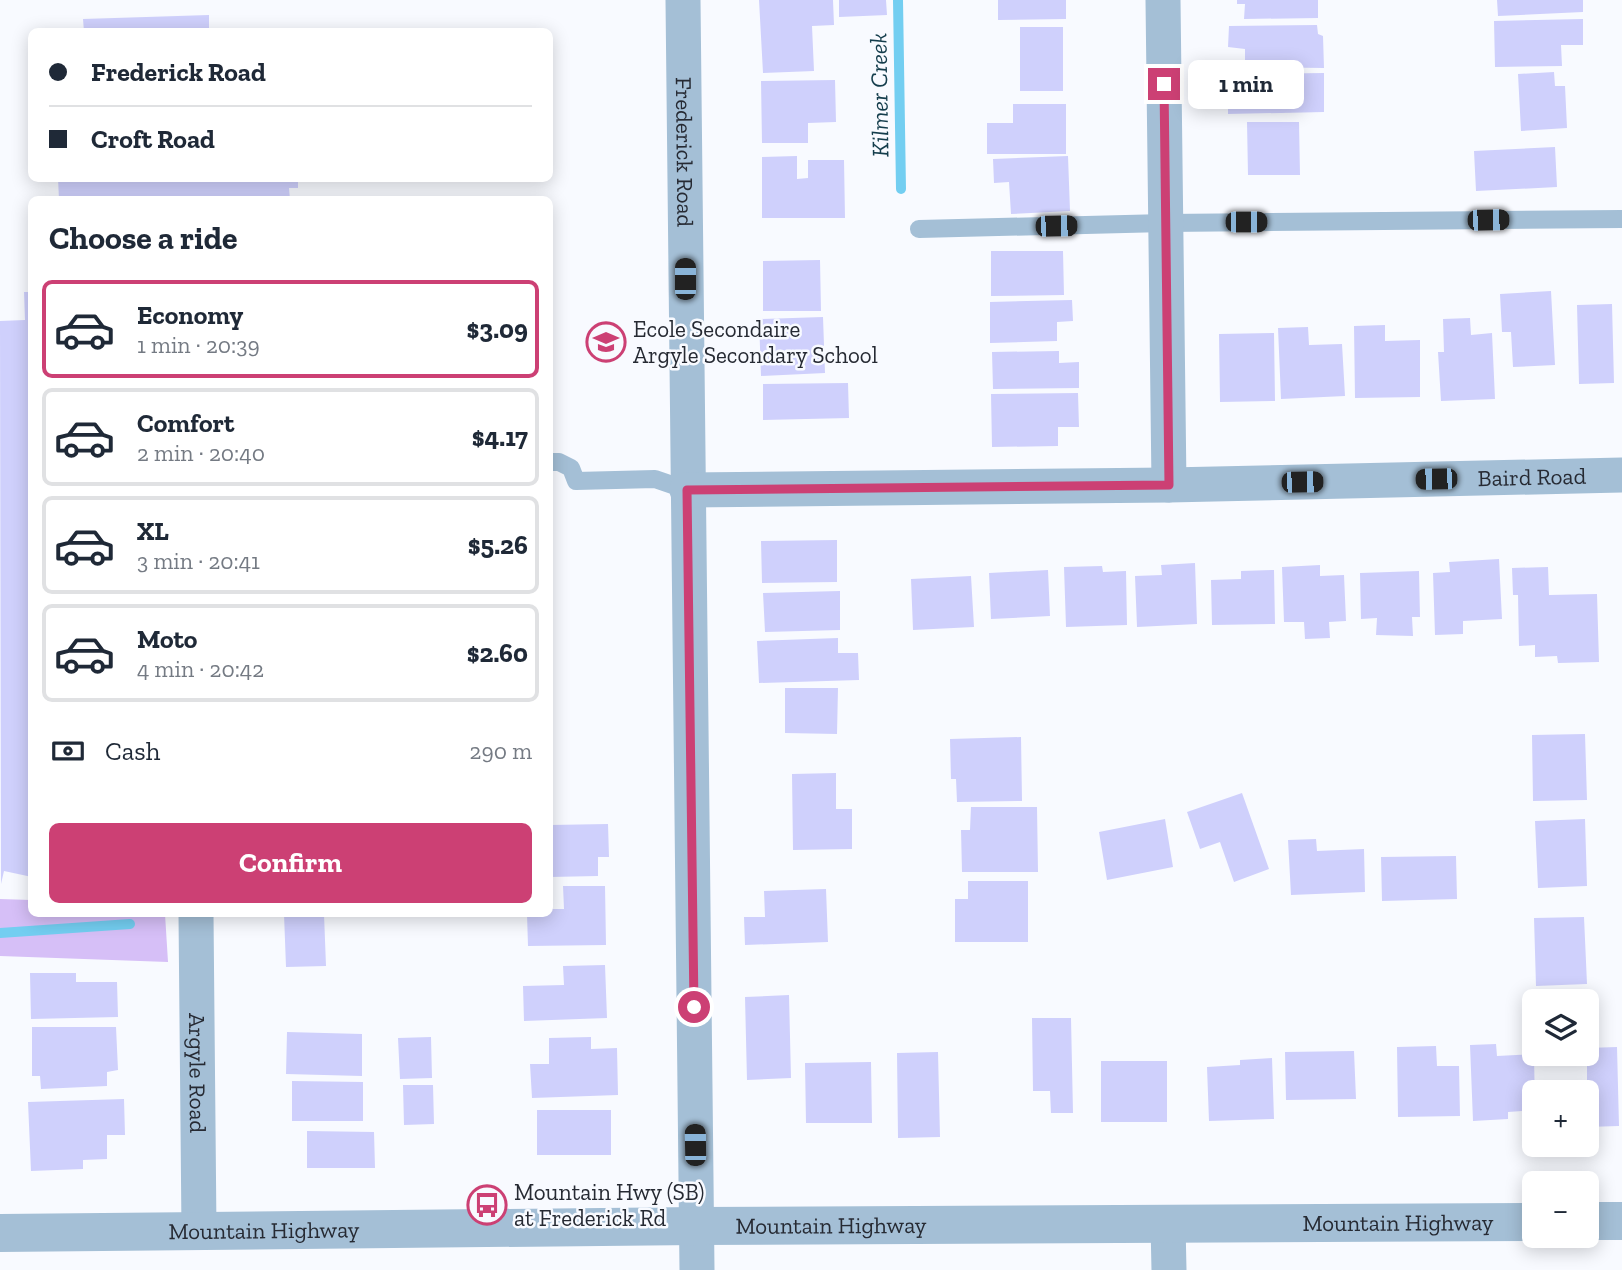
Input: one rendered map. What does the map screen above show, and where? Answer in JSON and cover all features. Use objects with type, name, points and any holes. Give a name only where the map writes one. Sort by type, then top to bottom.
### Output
[{"type":"street","name":"Frederick Road","points":[[683,0],[697,1270]]},
{"type":"street","points":[[1163,0],[1169,485]]},
{"type":"street","name":"Baird Road","points":[[687,490],[1169,485],[1622,475]]},
{"type":"street","name":"Argyle Road","points":[[196,917],[199,1231]]},
{"type":"street","points":[[1599,1221],[1622,1221]]},
{"type":"street","name":"Mountain Highway","points":[[0,1233],[1522,1222]]},
{"type":"street","points":[[1168,1224],[1169,1270]]},
{"type":"lane","points":[[919,229],[1166,223],[1622,219]]},
{"type":"lane","points":[[553,462],[571,468],[576,481],[655,479],[687,490]]},
{"type":"shaded area","points":[[0,899],[28,900],[28,917],[165,917],[168,962],[0,956]]},
{"type":"building","points":[[759,0],[833,0],[834,25],[812,26],[814,71],[763,73]]},
{"type":"building","points":[[839,0],[886,0],[887,15],[839,17]]},
{"type":"building","points":[[998,0],[1066,0],[1066,19],[998,20]]},
{"type":"building","points":[[1237,0],[1318,0],[1318,18],[1244,19],[1245,4],[1237,4]]},
{"type":"building","points":[[1497,0],[1583,0],[1583,12],[1498,16]]},
{"type":"building","points":[[209,15],[209,28],[84,28],[83,19]]},
{"type":"building","points":[[1583,19],[1583,45],[1561,45],[1562,66],[1495,67],[1494,21]]},
{"type":"building","points":[[1317,25],[1318,34],[1323,36],[1324,68],[1245,67],[1245,49],[1228,47],[1229,26]]},
{"type":"building","points":[[1020,27],[1063,27],[1063,91],[1020,91]]},
{"type":"building","points":[[1554,72],[1555,86],[1565,86],[1567,128],[1521,131],[1518,74]]},
{"type":"building","points":[[1324,73],[1324,112],[1228,114],[1228,94],[1253,93],[1253,74]]},
{"type":"building","points":[[835,80],[836,122],[808,123],[808,143],[762,143],[761,81]]},
{"type":"building","points":[[1013,104],[1066,104],[1066,154],[987,154],[987,123],[1013,123]]},
{"type":"building","points":[[1247,122],[1299,122],[1300,175],[1248,175]]},
{"type":"building","points":[[1555,147],[1557,187],[1476,191],[1474,151]]},
{"type":"building","points":[[797,156],[797,179],[808,178],[808,160],[844,160],[845,218],[762,218],[762,157]]},
{"type":"building","points":[[1068,156],[1070,211],[1011,214],[1009,182],[994,183],[993,159]]},
{"type":"building","points":[[58,182],[298,182],[298,188],[289,188],[290,196],[59,196]]},
{"type":"building","points":[[991,251],[1063,251],[1064,295],[991,296]]},
{"type":"building","points":[[820,260],[821,311],[763,311],[763,261]]},
{"type":"building","points":[[1551,291],[1555,365],[1513,367],[1511,332],[1502,332],[1500,294]]},
{"type":"building","points":[[24,292],[28,292],[28,876],[4,871],[1,884],[0,321],[25,320]]},
{"type":"building","points":[[1072,300],[1073,321],[1057,322],[1057,341],[990,343],[990,302]]},
{"type":"building","points":[[1612,304],[1614,383],[1579,384],[1577,305]]},
{"type":"building","points":[[823,317],[825,373],[761,376],[759,319]]},
{"type":"building","points":[[1470,318],[1471,335],[1492,333],[1495,399],[1441,401],[1438,352],[1444,352],[1443,319]]},
{"type":"building","points":[[1385,325],[1385,341],[1420,340],[1420,397],[1355,398],[1354,326]]},
{"type":"building","points":[[1308,327],[1309,345],[1342,344],[1345,396],[1281,399],[1278,328]]},
{"type":"building","points":[[1274,333],[1275,401],[1220,402],[1219,334]]},
{"type":"building","points":[[1059,351],[1059,363],[1079,362],[1079,388],[993,389],[992,352]]},
{"type":"building","points":[[848,383],[849,418],[763,420],[763,384]]},
{"type":"building","points":[[1078,393],[1079,427],[1058,427],[1058,446],[992,447],[991,394]]},
{"type":"building","points":[[837,540],[837,582],[762,583],[761,541]]},
{"type":"building","points":[[1499,559],[1502,619],[1463,621],[1463,634],[1435,635],[1433,573],[1450,572],[1449,562]]},
{"type":"building","points":[[1195,563],[1197,624],[1137,627],[1135,576],[1162,575],[1161,565]]},
{"type":"building","points":[[1320,565],[1320,576],[1344,575],[1346,621],[1329,622],[1330,638],[1305,639],[1304,622],[1284,622],[1282,567]]},
{"type":"building","points":[[1102,566],[1103,572],[1126,571],[1127,625],[1066,627],[1064,567]]},
{"type":"building","points":[[1548,567],[1549,595],[1597,594],[1599,662],[1558,663],[1557,656],[1535,657],[1535,645],[1519,646],[1518,595],[1513,595],[1512,568]]},
{"type":"building","points":[[1048,570],[1050,616],[991,619],[989,573]]},
{"type":"building","points":[[1274,570],[1275,624],[1212,625],[1211,580],[1241,579],[1241,571]]},
{"type":"building","points":[[1419,571],[1420,617],[1412,617],[1413,636],[1376,635],[1377,618],[1361,619],[1360,573]]},
{"type":"building","points":[[971,576],[974,627],[913,630],[911,579]]},
{"type":"building","points":[[840,591],[840,630],[765,632],[763,593]]},
{"type":"building","points":[[838,638],[838,653],[858,653],[859,680],[759,683],[757,641]]},
{"type":"building","points":[[785,688],[838,688],[837,734],[785,733]]},
{"type":"building","points":[[1585,734],[1587,800],[1533,801],[1532,735]]},
{"type":"building","points":[[1021,737],[1022,801],[957,802],[956,779],[951,779],[950,739]]},
{"type":"building","points":[[836,773],[836,809],[852,809],[852,849],[793,850],[792,774]]},
{"type":"building","points":[[1242,793],[1269,869],[1234,882],[1220,842],[1200,849],[1187,812]]},
{"type":"building","points":[[971,807],[1037,807],[1038,872],[962,872],[961,830],[970,830]]},
{"type":"building","points":[[1165,819],[1173,867],[1107,880],[1099,832]]},
{"type":"building","points":[[1585,819],[1587,886],[1538,888],[1535,821]]},
{"type":"building","points":[[608,824],[609,857],[598,857],[598,876],[553,877],[553,825]]},
{"type":"building","points":[[1316,839],[1317,851],[1364,849],[1365,892],[1291,895],[1288,840]]},
{"type":"building","points":[[1456,856],[1457,899],[1382,901],[1381,857]]},
{"type":"building","points":[[968,881],[1028,881],[1028,942],[955,942],[955,899],[968,899]]},
{"type":"building","points":[[563,886],[605,886],[606,945],[528,946],[527,917],[553,917],[553,909],[564,909]]},
{"type":"building","points":[[826,889],[828,942],[745,945],[744,917],[765,917],[764,891]]},
{"type":"building","points":[[284,917],[324,917],[326,966],[286,967]]},
{"type":"building","points":[[1584,917],[1587,984],[1536,986],[1534,918]]},
{"type":"building","points":[[605,965],[607,1018],[524,1021],[523,986],[564,985],[563,966]]},
{"type":"building","points":[[30,973],[76,973],[76,982],[117,982],[118,1017],[31,1019]]},
{"type":"building","points":[[789,995],[791,1078],[747,1080],[745,997]]},
{"type":"building","points":[[1032,1018],[1071,1018],[1073,1113],[1051,1113],[1050,1091],[1033,1091]]},
{"type":"building","points":[[32,1027],[116,1027],[118,1070],[107,1072],[107,1086],[41,1089],[40,1076],[32,1076]]},
{"type":"building","points":[[287,1032],[362,1034],[362,1076],[286,1074]]},
{"type":"building","points":[[431,1037],[432,1078],[400,1079],[398,1038]]},
{"type":"building","points":[[591,1037],[591,1049],[617,1048],[618,1095],[532,1098],[530,1064],[549,1064],[549,1038]]},
{"type":"building","points":[[1496,1044],[1497,1056],[1522,1055],[1522,1066],[1534,1066],[1534,1080],[1522,1080],[1522,1111],[1508,1112],[1508,1119],[1473,1121],[1470,1045]]},
{"type":"building","points":[[1436,1046],[1437,1066],[1459,1066],[1460,1116],[1398,1117],[1397,1047]]},
{"type":"building","points":[[1617,1047],[1619,1126],[1599,1127],[1599,1080],[1587,1080],[1587,1066],[1599,1066],[1599,1048]]},
{"type":"building","points":[[1354,1051],[1356,1099],[1286,1100],[1285,1052]]},
{"type":"building","points":[[938,1052],[940,1137],[898,1138],[897,1053]]},
{"type":"building","points":[[1272,1058],[1274,1119],[1209,1121],[1207,1067],[1240,1065],[1240,1060]]},
{"type":"building","points":[[1101,1061],[1167,1061],[1167,1122],[1101,1122]]},
{"type":"building","points":[[871,1062],[872,1123],[806,1123],[805,1063]]},
{"type":"building","points":[[292,1081],[363,1082],[363,1121],[292,1121]]},
{"type":"building","points":[[403,1085],[433,1085],[434,1124],[404,1125]]},
{"type":"building","points":[[124,1099],[125,1135],[107,1135],[107,1159],[83,1160],[83,1169],[31,1171],[28,1102]]},
{"type":"building","points":[[537,1110],[611,1110],[611,1155],[537,1155]]},
{"type":"building","points":[[307,1131],[374,1132],[375,1168],[307,1168]]},
{"type":"waterway","name":"Kilmer Creek","points":[[898,0],[901,189]]},
{"type":"waterway","name":"Kilmer Creek","points":[[0,933],[130,924]]},
{"type":"place","name":"Ecole Secondaire Argyle Secondary School","points":[[606,342]]},
{"type":"place","name":"Mountain Hwy (SB) at Frederick Rd","points":[[487,1205]]},
{"type":"route","points":[[694,1007],[687,490],[1169,485],[1164,84]]}]
